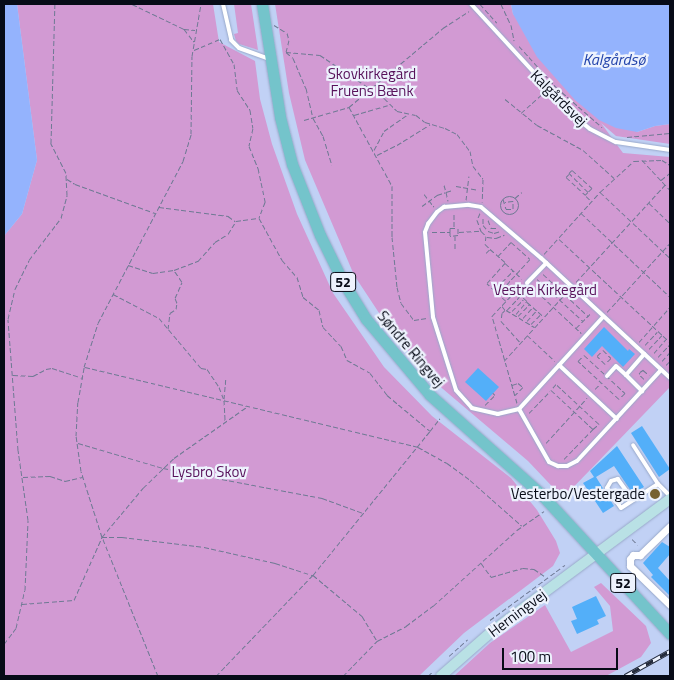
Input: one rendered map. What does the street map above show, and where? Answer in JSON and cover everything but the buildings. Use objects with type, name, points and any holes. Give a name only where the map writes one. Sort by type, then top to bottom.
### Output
[{"type":"main road","name":"Søndre Ringvej","points":[[262,4],[280,118],[292,164],[311,214],[342,280],[366,319],[399,361],[446,410],[552,505],[669,633]]},
{"type":"street","name":"Herningvej","points":[[441,676],[491,632],[627,533],[670,498]]},
{"type":"street","points":[[670,526],[640,556],[634,555],[630,559],[630,566],[670,605]]},
{"type":"lane","points":[[223,4],[231,40],[239,48],[270,59]]},
{"type":"lane","name":"Kalgårdsvej","points":[[473,5],[580,121],[603,137],[616,142],[670,150]]},
{"type":"lane","points":[[603,317],[518,409],[498,414],[485,413],[472,408],[456,390],[432,317],[426,232],[428,224],[437,212],[452,206],[481,207],[541,258],[670,378]]},
{"type":"lane","points":[[527,283],[546,263]]},
{"type":"lane","points":[[626,375],[644,354]]},
{"type":"lane","points":[[559,365],[617,419]]},
{"type":"lane","points":[[607,376],[616,366],[642,391]]},
{"type":"lane","points":[[518,409],[549,462],[558,466],[567,466],[578,462],[661,370]]},
{"type":"lane","points":[[633,445],[658,484],[670,498]]},
{"type":"lane","points":[[633,500],[618,479],[607,484],[607,488],[621,508],[658,484]]},
{"type":"path","points":[[4,644],[16,628],[25,590],[28,520],[22,477],[8,319],[15,289],[28,260],[61,218],[67,195],[66,173],[51,143],[56,4]]},
{"type":"path","points":[[132,4],[184,29],[196,30]]},
{"type":"path","points":[[158,676],[102,537],[83,477],[77,443],[78,402],[84,366],[98,323],[183,162],[191,134],[193,50],[201,4]]},
{"type":"path","points":[[478,4],[502,29]]},
{"type":"path","points":[[501,4],[511,25],[514,42]]},
{"type":"path","points":[[304,120],[349,107],[442,28],[473,5]]},
{"type":"path","points":[[264,22],[275,25],[287,33],[289,40],[286,52]]},
{"type":"path","points":[[184,29],[194,42]]},
{"type":"path","points":[[508,35],[556,87],[606,131]]},
{"type":"path","points":[[193,50],[220,38],[234,64],[237,90],[250,110],[253,128],[249,146],[258,168],[265,202],[259,218],[282,260],[298,277],[304,297],[319,310],[323,327],[342,346],[347,360],[370,373],[387,395],[430,431]]},
{"type":"path","points":[[286,52],[320,55],[384,98],[397,111],[457,134],[470,151],[473,166],[483,179],[481,207],[477,220],[480,230],[486,236],[500,238],[507,229]]},
{"type":"path","points":[[286,52],[293,58],[306,88],[313,118],[323,136],[332,166]]},
{"type":"path","points":[[521,114],[548,88]]},
{"type":"path","points":[[505,99],[521,114],[537,125],[583,150],[614,178]]},
{"type":"path","points":[[353,115],[389,105]]},
{"type":"path","points":[[349,107],[392,186],[392,237],[397,287],[401,303],[414,320],[432,317]]},
{"type":"path","points":[[374,151],[384,131],[408,114]]},
{"type":"path","points":[[376,155],[397,145],[430,124]]},
{"type":"path","points":[[624,137],[656,136],[670,133]]},
{"type":"path","points":[[642,159],[670,190]]},
{"type":"path","points":[[541,258],[591,201],[634,161],[642,159],[667,161],[670,165]]},
{"type":"path","points":[[585,195],[592,188],[572,170],[566,177],[591,201]]},
{"type":"path","points":[[569,173],[588,192]]},
{"type":"path","points":[[661,181],[670,173]]},
{"type":"path","points":[[465,205],[469,176]]},
{"type":"path","points":[[66,178],[75,184],[136,204],[145,211],[156,213]]},
{"type":"path","points":[[444,185],[452,206],[454,228]]},
{"type":"path","points":[[504,361],[665,185]]},
{"type":"path","points":[[456,186],[478,190]]},
{"type":"path","points":[[422,206],[453,190]]},
{"type":"path","points":[[496,220],[506,209],[513,209],[515,205],[513,201],[522,192]]},
{"type":"path","points":[[600,192],[670,258]]},
{"type":"path","points":[[424,194],[437,212]]},
{"type":"path","points":[[510,196],[515,198],[518,206],[516,211],[509,214],[503,212],[500,205],[503,199],[510,196]]},
{"type":"path","points":[[503,199],[506,209]]},
{"type":"path","points":[[505,202],[513,201]]},
{"type":"path","points":[[648,202],[670,223]]},
{"type":"path","points":[[159,207],[228,216],[236,221],[259,218]]},
{"type":"path","points":[[487,212],[483,218],[484,226],[494,233],[507,229]]},
{"type":"path","points":[[581,213],[670,296]]},
{"type":"path","points":[[128,265],[153,273],[174,270],[198,261],[215,242],[228,234],[236,221]]},
{"type":"path","points":[[455,249],[455,236],[458,235],[458,232],[480,230],[484,226]]},
{"type":"path","points":[[450,232],[450,228],[454,228]]},
{"type":"path","points":[[454,228],[458,228],[458,232]]},
{"type":"path","points":[[426,232],[450,232]]},
{"type":"path","points":[[450,232],[450,236],[455,236]]},
{"type":"path","points":[[486,236],[485,244],[524,281],[492,316],[518,409]]},
{"type":"path","points":[[558,238],[670,343],[657,358]]},
{"type":"path","points":[[498,256],[512,242],[530,259],[498,294]]},
{"type":"path","points":[[603,317],[670,243]]},
{"type":"path","points":[[486,253],[490,248]]},
{"type":"path","points":[[506,263],[486,283],[506,301]]},
{"type":"path","points":[[168,329],[170,313],[176,309],[177,303],[175,298],[182,282],[174,270]]},
{"type":"path","points":[[502,282],[514,270]]},
{"type":"path","points":[[539,270],[588,316]]},
{"type":"path","points":[[534,276],[582,321]]},
{"type":"path","points":[[527,283],[585,337]]},
{"type":"path","points":[[515,291],[544,317]]},
{"type":"path","points":[[113,294],[159,318],[201,368],[207,369],[219,387],[224,400]]},
{"type":"path","points":[[520,296],[502,313],[501,321],[520,342]]},
{"type":"path","points":[[511,312],[524,299]]},
{"type":"path","points":[[515,314],[527,302]]},
{"type":"path","points":[[518,316],[529,304]]},
{"type":"path","points":[[501,306],[534,327]]},
{"type":"path","points":[[522,319],[533,307]]},
{"type":"path","points":[[635,346],[670,307]]},
{"type":"path","points":[[576,329],[594,308]]},
{"type":"path","points":[[526,322],[536,310]]},
{"type":"path","points":[[531,324],[540,314]]},
{"type":"path","points":[[658,331],[644,346],[670,370]]},
{"type":"path","points":[[649,350],[662,335]]},
{"type":"path","points":[[527,336],[559,365]]},
{"type":"path","points":[[653,354],[666,339]]},
{"type":"path","points":[[603,350],[611,358],[605,364],[597,356],[603,350]]},
{"type":"path","points":[[662,362],[670,352]]},
{"type":"path","points":[[666,366],[670,361]]},
{"type":"path","points":[[84,366],[418,447],[447,463],[470,480],[522,526]]},
{"type":"path","points":[[13,376],[33,376],[46,368],[52,368],[82,378]]},
{"type":"path","points":[[648,384],[639,374],[640,372],[646,372],[653,379]]},
{"type":"path","points":[[225,423],[224,400],[226,378]]},
{"type":"path","points":[[511,385],[518,383],[523,387],[514,396]]},
{"type":"path","points":[[524,419],[556,384],[599,424],[558,466]]},
{"type":"path","points":[[551,390],[593,429]]},
{"type":"path","points":[[485,413],[485,405],[495,395],[493,394]]},
{"type":"path","points":[[22,604],[74,600],[102,537],[143,488],[174,458],[248,406]]},
{"type":"path","points":[[216,676],[312,575],[418,447],[446,410]]},
{"type":"path","points":[[540,449],[575,412]]},
{"type":"path","points":[[77,443],[163,468],[322,498],[363,513]]},
{"type":"path","points":[[22,477],[50,476],[65,480],[83,477]]},
{"type":"path","points":[[343,676],[377,641],[406,626],[419,616],[522,526],[552,505]]},
{"type":"path","points":[[627,533],[644,552]]},
{"type":"path","points":[[102,537],[122,537],[204,547],[276,563],[312,575],[362,616],[377,641]]},
{"type":"path","points":[[481,563],[491,577],[523,568],[534,569],[546,577]]},
{"type":"green space","name":"Lysbro Skov","points":[[17,4],[213,4],[219,42],[255,61],[260,99],[272,144],[297,214],[333,293],[384,367],[432,416],[511,478],[537,510],[556,541],[560,553],[553,566],[464,633],[419,676],[4,676],[4,236],[22,214],[37,160]]},
{"type":"green space","points":[[234,4],[251,4],[258,50],[239,44],[236,41],[234,34],[238,33]]},
{"type":"green space","points":[[275,4],[511,4],[513,14],[637,132],[655,126],[670,124],[670,144],[616,136],[601,123],[623,153],[670,157],[670,387],[563,498],[528,461],[430,378],[385,322],[354,275],[305,160],[289,93]]},
{"type":"green space","points":[[601,583],[646,626],[651,643],[641,657],[606,676],[454,676],[490,643],[545,605],[571,652],[613,631],[610,606],[594,587]]},
{"type":"water","points":[[4,4],[17,4],[37,160],[22,214],[4,236]]},
{"type":"water","name":"Kalgårdsø","points":[[511,4],[670,4],[670,124],[655,126],[637,132],[616,128],[599,120],[575,100],[537,57],[513,14]]},
{"type":"railway","points":[[625,676],[670,651]]},
{"type":"place","name":"Vesterbo/Vestergade","points":[[655,494]]},
{"type":"park label","name":"Skovkirkegård Fruens Bænk","points":[[372,82]]},
{"type":"park label","name":"Vestre Kirkegård","points":[[545,290]]}]
